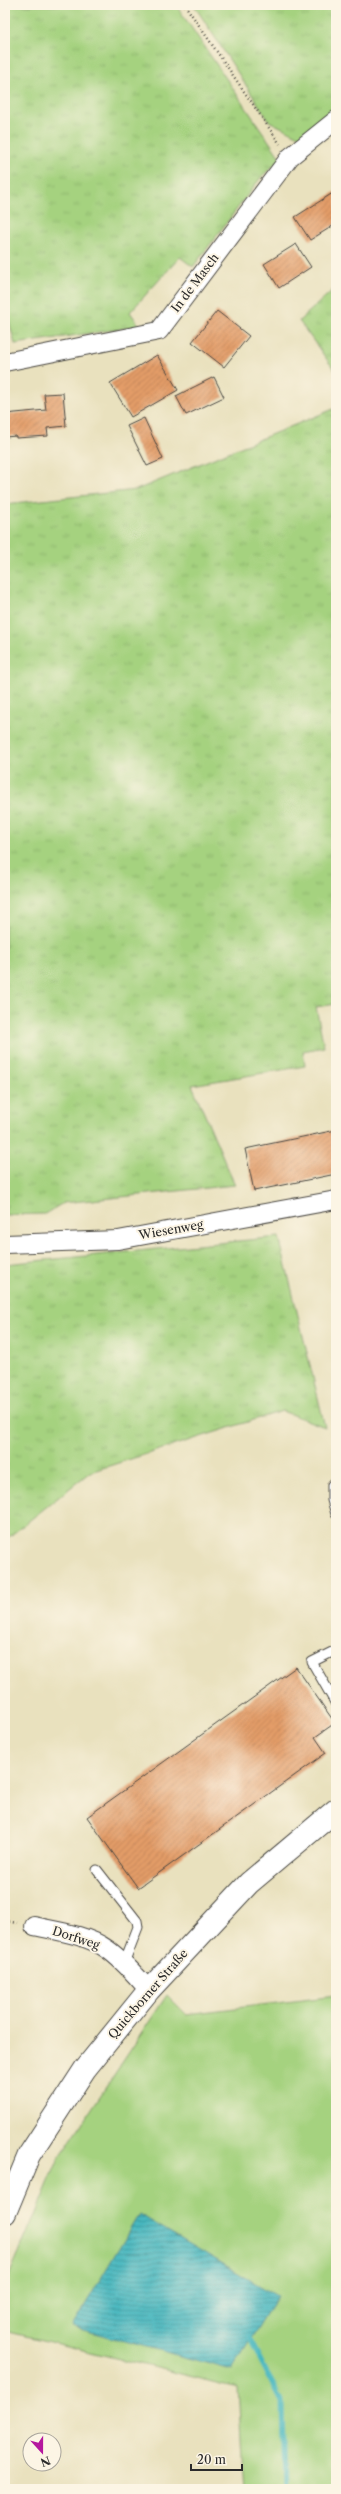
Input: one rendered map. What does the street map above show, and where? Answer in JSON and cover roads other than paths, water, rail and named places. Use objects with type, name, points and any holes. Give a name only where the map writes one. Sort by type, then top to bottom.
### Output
[{"type":"main road","name":"Quickborner Straße","points":[[5,2213],[29,2155],[63,2102],[85,2069],[149,1990],[249,1883],[336,1810]]},
{"type":"street","name":"In de Masch","points":[[5,362],[159,331],[290,157],[336,120]]},
{"type":"street","name":"Wiesenweg","points":[[5,1244],[118,1240],[336,1200]]},
{"type":"street","name":"Dorfweg","points":[[34,1926],[70,1934],[106,1948],[124,1963],[149,1990]]},
{"type":"lane","points":[[336,1481],[332,1485],[332,1500],[336,1514]]},
{"type":"lane","points":[[336,1650],[312,1662],[336,1704]]},
{"type":"lane","points":[[97,1870],[137,1921],[138,1927],[124,1963]]},
{"type":"water","points":[[139,2214],[277,2296],[232,2370],[72,2327]]},
{"type":"waterway","points":[[249,2338],[282,2402],[284,2489]]}]
